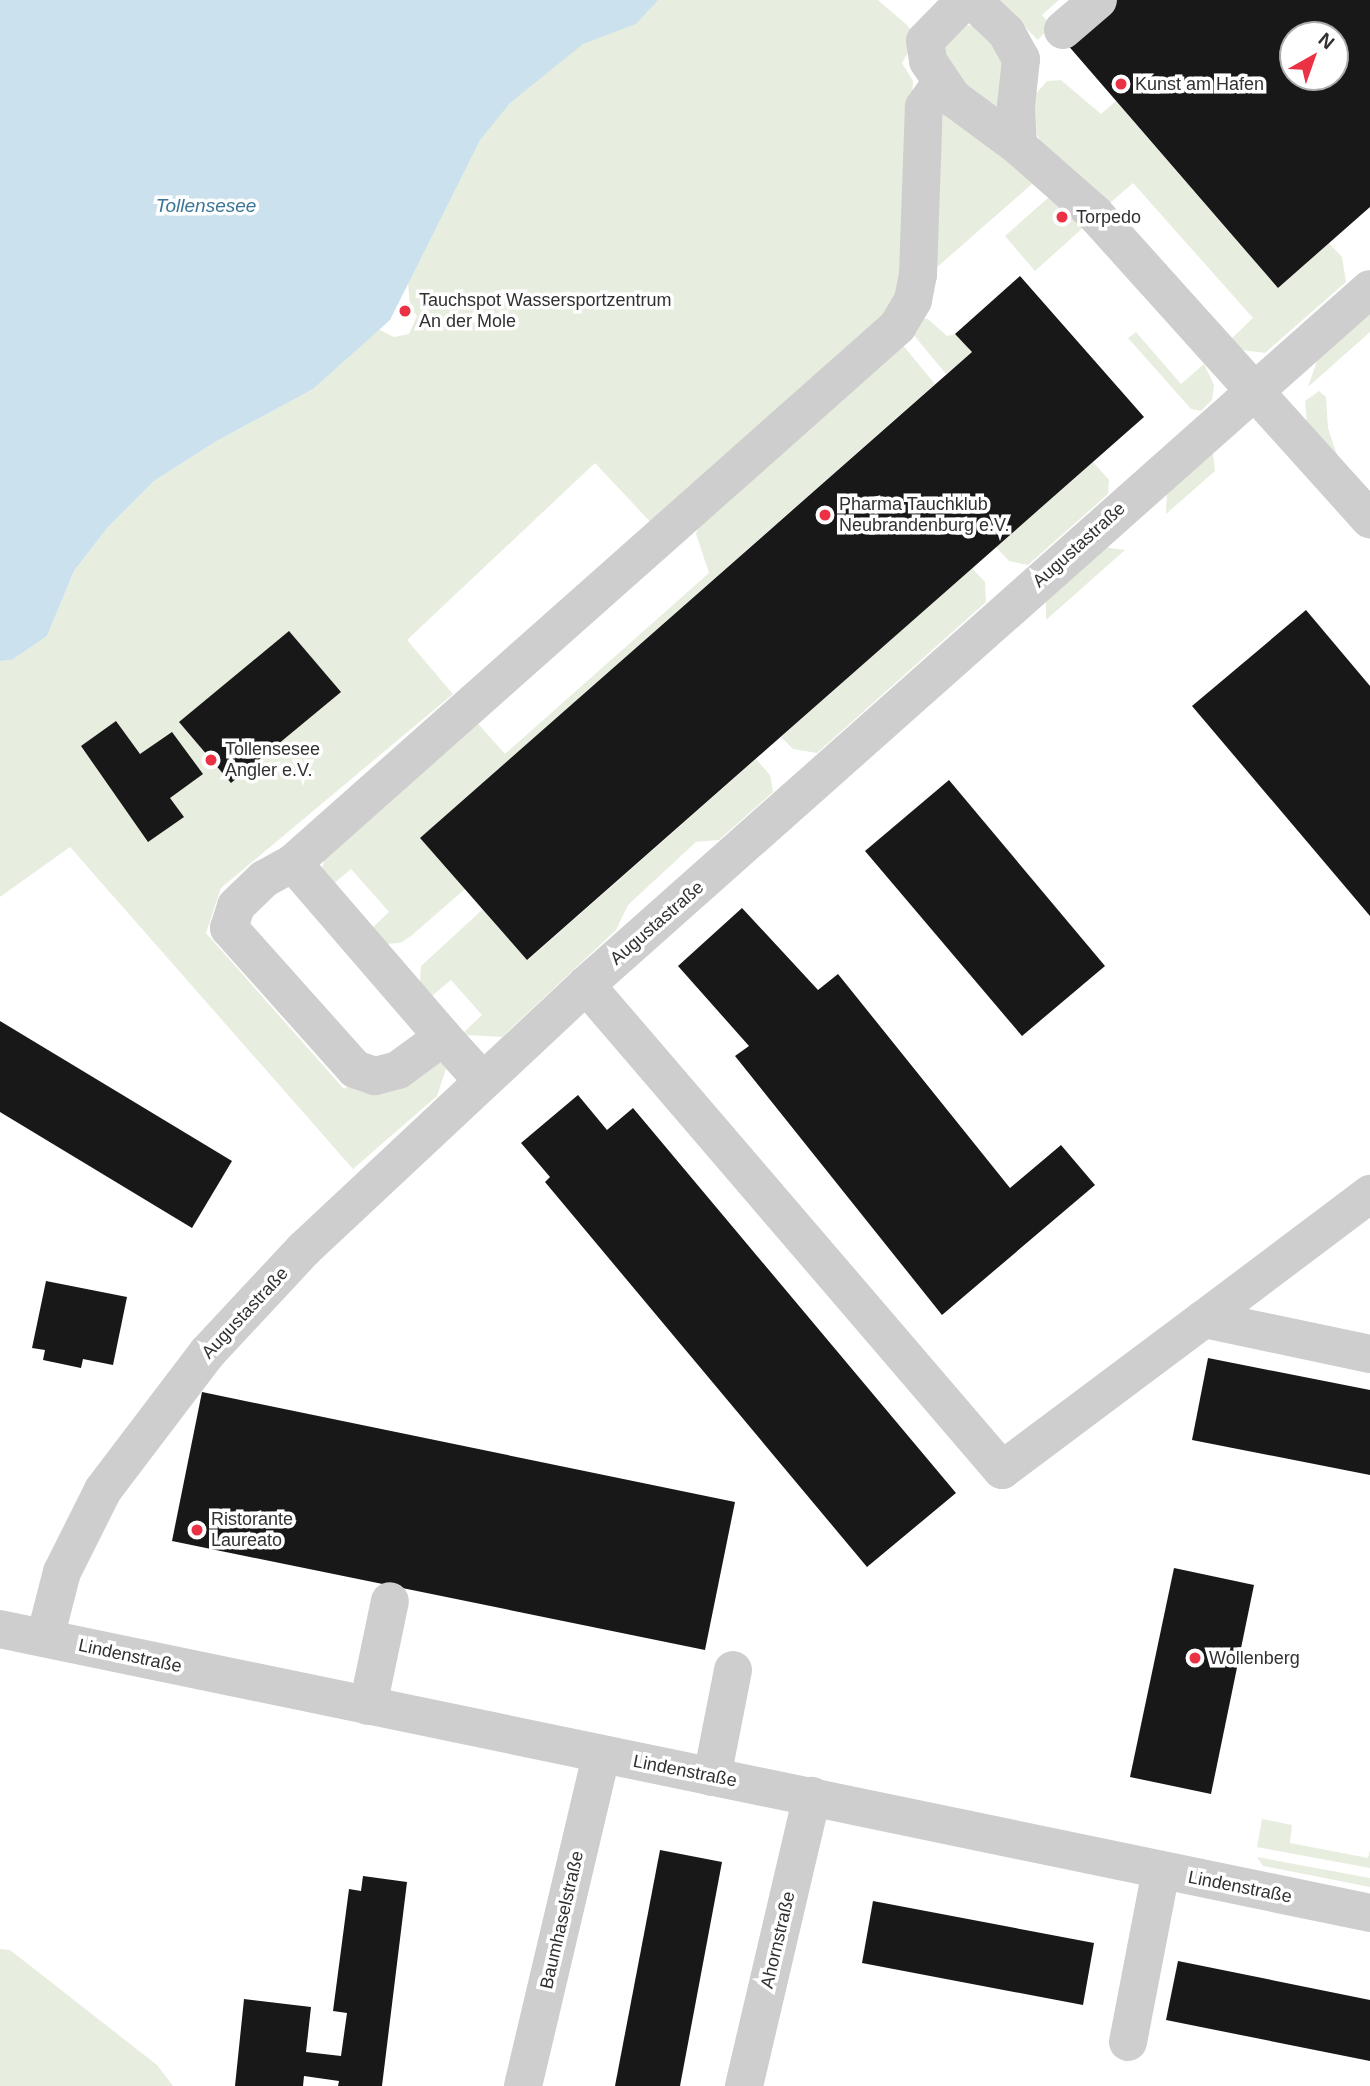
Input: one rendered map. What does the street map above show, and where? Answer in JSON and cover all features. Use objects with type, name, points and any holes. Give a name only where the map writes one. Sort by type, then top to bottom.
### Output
[{"type":"street","points":[[964,0],[925,41],[928,61],[940,84],[1018,146],[1095,214],[1370,519]]},
{"type":"street","points":[[972,0],[1006,32],[1021,60],[1016,106],[1018,146]]},
{"type":"street","points":[[1063,30],[1098,0]]},
{"type":"street","points":[[443,1037],[398,1070],[375,1076],[355,1069],[229,928],[236,906],[264,879],[293,863],[897,327],[913,300],[918,275],[924,107],[940,84]]},
{"type":"street","name":"Augustastraße","points":[[45,1639],[62,1572],[77,1538],[132,1446],[207,1353],[303,1250],[586,985],[1253,390],[1370,289]]},
{"type":"street","points":[[293,863],[482,1080]]},
{"type":"street","points":[[586,985],[1002,1470],[1370,1194]]},
{"type":"street","points":[[1204,1319],[1370,1354]]},
{"type":"street","points":[[368,1706],[390,1601]]},
{"type":"street","name":"Lindenstraße","points":[[0,1629],[1370,1913]]},
{"type":"street","points":[[712,1776],[733,1671]]},
{"type":"street","name":"Baumhaselstraße","points":[[523,2086],[601,1755]]},
{"type":"street","name":"Ahornstraße","points":[[747,2085],[812,1796]]},
{"type":"street","points":[[1128,2042],[1161,1871]]},
{"type":"green space","points":[[582,0],[878,0],[908,26],[913,34],[911,48],[902,63],[913,81],[903,296],[655,527],[595,463],[407,640],[453,694],[221,888],[206,933],[344,1089],[356,1081],[438,1060],[446,1069],[437,1096],[353,1169],[70,847],[0,897],[0,661],[12,660],[47,636],[74,571],[108,527],[154,481],[215,442],[313,389],[378,329],[394,337],[409,334],[417,316],[410,307],[408,283],[381,266]]},
{"type":"green space","points":[[997,0],[1059,0],[1042,15],[1051,25],[1038,40]]},
{"type":"green space","points":[[963,25],[976,26],[1001,40],[1004,99],[995,109],[961,89],[942,51]]},
{"type":"green space","points":[[1061,80],[1101,114],[1116,101],[1278,288],[1329,243],[1342,257],[1346,282],[1265,353],[1242,350],[1231,339],[1253,318],[1133,183],[1110,203],[1046,151],[1037,135],[1034,96],[1047,81]]},
{"type":"green space","points":[[943,109],[1033,183],[935,269]]},
{"type":"green space","points":[[1050,196],[1085,226],[1035,271],[1005,236]]},
{"type":"green space","points":[[1370,311],[1370,332],[1308,387],[1317,361]]},
{"type":"green space","points":[[919,318],[928,319],[947,336],[955,334],[972,352],[946,374],[912,333]]},
{"type":"green space","points":[[1136,332],[1181,384],[1204,364],[1214,385],[1212,400],[1201,411],[1191,409],[1128,338]]},
{"type":"green space","points":[[901,343],[935,384],[420,838],[465,889],[411,936],[400,943],[385,944],[372,928],[389,912],[351,869],[332,885],[321,872],[325,858],[475,720],[505,754],[709,573],[696,534],[700,521]]},
{"type":"green space","points":[[1319,391],[1326,397],[1328,428],[1337,455],[1307,424],[1305,401]]},
{"type":"green space","points":[[1213,453],[1215,471],[1166,514],[1167,490]]},
{"type":"green space","points":[[1093,462],[1109,480],[1108,494],[1028,565],[1009,561],[996,547]]},
{"type":"green space","points":[[1103,547],[1125,550],[1046,620],[1046,599]]},
{"type":"green space","points":[[972,568],[985,582],[986,602],[817,753],[793,749],[781,737]]},
{"type":"green space","points":[[756,759],[770,775],[773,792],[719,840],[696,842],[628,905],[616,930],[502,1037],[467,1035],[464,1032],[482,1015],[451,980],[432,996],[420,982],[421,966],[483,909],[528,960]]},
{"type":"green space","points":[[1262,1819],[1292,1825],[1290,1843],[1368,1858],[1370,1850],[1370,1868],[1257,1847]]},
{"type":"green space","points":[[1257,1857],[1370,1878],[1370,1887],[1263,1866]]},
{"type":"green space","points":[[0,1949],[10,1950],[157,2065],[173,2086],[0,2086]]},
{"type":"water","name":"Tollensesee","points":[[0,0],[658,0],[636,24],[583,44],[510,103],[480,140],[390,320],[313,389],[215,442],[154,481],[108,527],[74,571],[47,636],[12,660],[0,661]]},
{"type":"building","points":[[1116,0],[1370,0],[1370,207],[1278,288],[1066,43]]},
{"type":"building","points":[[1020,276],[1144,417],[527,960],[420,838],[972,352],[955,334]]},
{"type":"building","points":[[1306,610],[1370,686],[1370,916],[1192,706]]},
{"type":"building","points":[[289,631],[341,692],[231,783],[179,722]]},
{"type":"building","points":[[116,721],[140,754],[172,732],[203,774],[170,798],[184,817],[148,842],[81,746]]},
{"type":"building","points":[[949,780],[1105,966],[1022,1036],[865,851]]},
{"type":"building","points":[[742,908],[818,990],[838,974],[1010,1188],[1061,1145],[1095,1185],[942,1315],[735,1056],[749,1046],[678,966]]},
{"type":"building","points":[[0,1021],[232,1161],[192,1228],[0,1112]]},
{"type":"building","points":[[578,1095],[607,1130],[633,1108],[956,1493],[867,1567],[545,1182],[550,1177],[521,1143]]},
{"type":"building","points":[[46,1281],[127,1297],[113,1365],[83,1359],[81,1368],[43,1360],[45,1350],[32,1348]]},
{"type":"building","points":[[1208,1358],[1370,1390],[1370,1475],[1192,1440]]},
{"type":"building","points":[[202,1392],[735,1502],[705,1650],[172,1541]]},
{"type":"building","points":[[1174,1568],[1254,1585],[1211,1794],[1130,1777]]},
{"type":"building","points":[[660,1850],[722,1862],[680,2086],[615,2086]]},
{"type":"building","points":[[363,1876],[407,1882],[382,2086],[338,2086],[339,2081],[304,2076],[303,2086],[235,2086],[244,1999],[311,2007],[306,2052],[341,2056],[347,2013],[333,2011],[349,1889],[361,1891]]},
{"type":"building","points":[[873,1901],[1094,1943],[1083,2005],[862,1963]]},
{"type":"building","points":[[1178,1961],[1370,2000],[1370,2061],[1166,2020]]},
{"type":"place","name":"Kunst am Hafen","points":[[1121,84]]},
{"type":"place","name":"Torpedo","points":[[1062,217]]},
{"type":"place","name":"Tauchspot Wassersportzentrum An der Mole","points":[[405,311]]},
{"type":"place","name":"Pharma Tauchklub Neubrandenburg e.V.","points":[[825,515]]},
{"type":"place","name":"Tollensesee Angler e.V.","points":[[211,760]]},
{"type":"place","name":"Ristorante Laureato","points":[[197,1530]]},
{"type":"place","name":"Wollenberg","points":[[1195,1658]]}]
